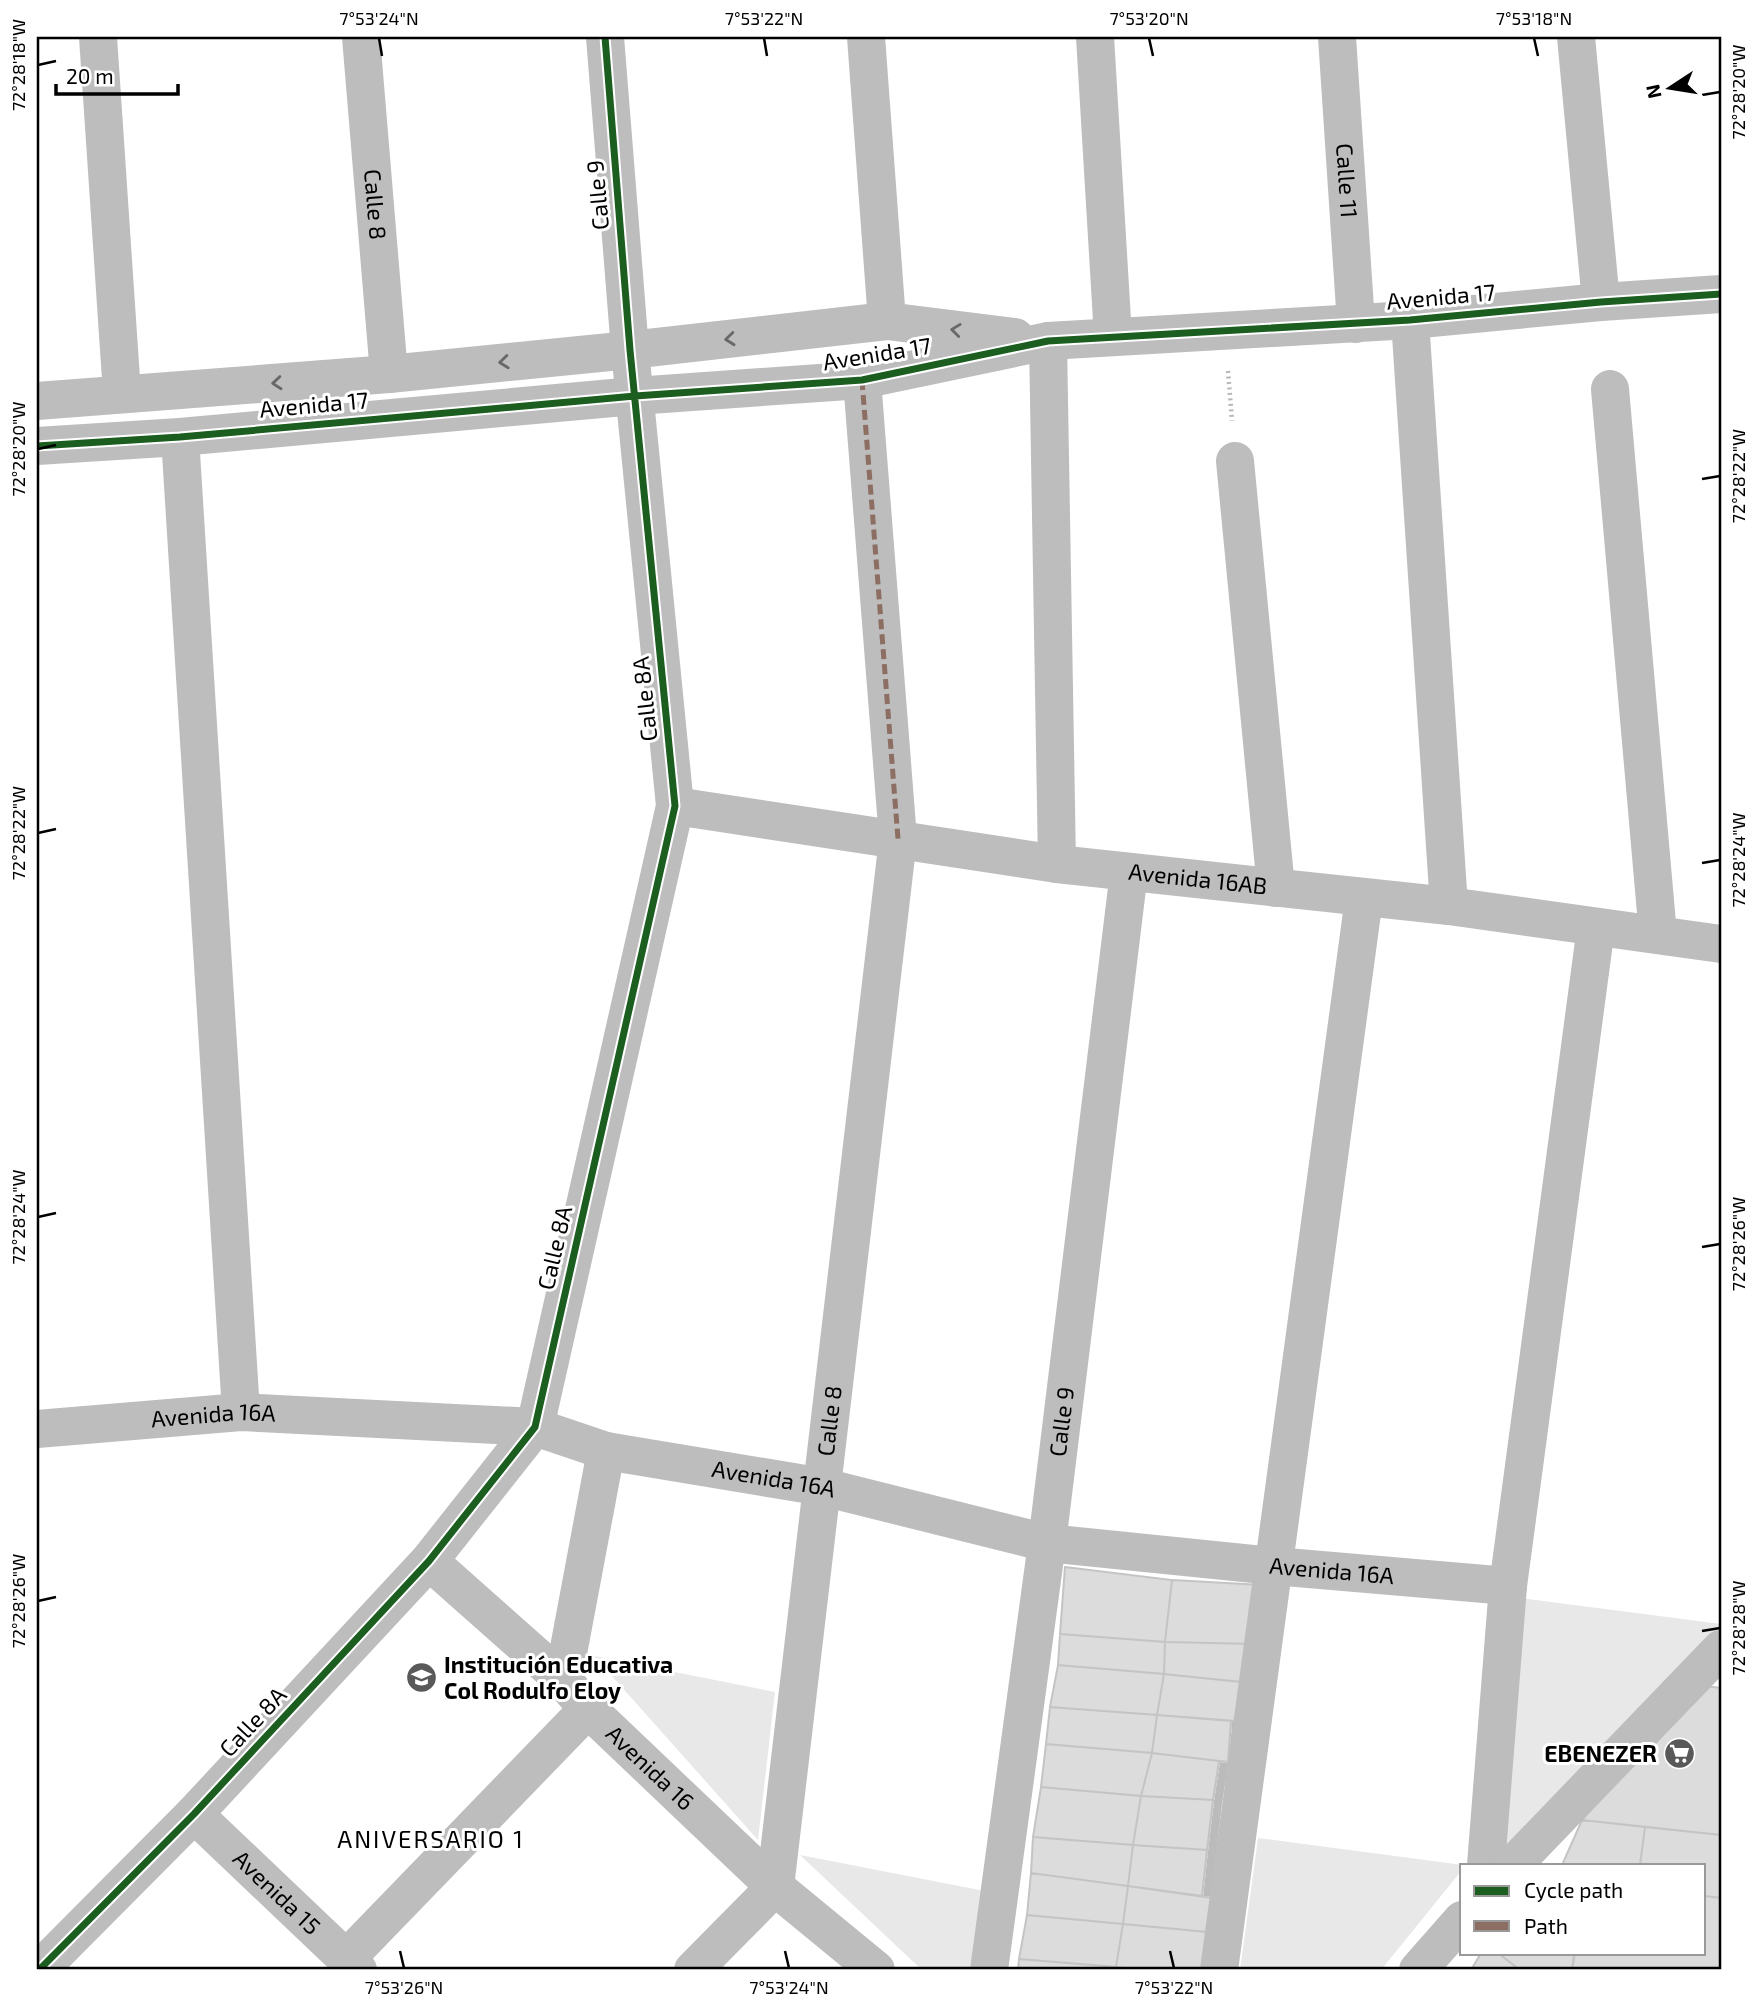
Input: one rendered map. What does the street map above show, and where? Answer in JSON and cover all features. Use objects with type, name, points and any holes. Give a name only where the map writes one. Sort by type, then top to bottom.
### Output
[{"type":"street","points":[[98,37],[122,394]]},
{"type":"street","name":"Calle 8","points":[[361,37],[389,374]]},
{"type":"street","name":"Calle 9","points":[[605,37],[630,350]]},
{"type":"street","points":[[866,37],[887,321]]},
{"type":"street","points":[[1095,37],[1113,337]]},
{"type":"street","name":"Calle 11","points":[[1337,37],[1356,324]]},
{"type":"street","points":[[1576,37],[1601,302]]},
{"type":"street","name":"Avenida 17","points":[[37,446],[180,437],[635,396],[862,380],[1048,341],[1356,324],[1721,294]]},
{"type":"street","points":[[1410,320],[1449,906]]},
{"type":"street","name":"Avenida 17","points":[[37,401],[389,374],[887,321],[1048,341]]},
{"type":"street","points":[[1048,341],[1058,864]]},
{"type":"street","name":"Calle 8A","points":[[39,1970],[194,1814],[429,1561],[535,1427],[675,806],[630,350]]},
{"type":"street","name":"Calle 8","points":[[775,1887],[898,839],[862,380]]},
{"type":"street","points":[[1610,388],[1658,935]]},
{"type":"street","points":[[180,437],[241,1412]]},
{"type":"street","points":[[1235,461],[1276,888]]},
{"type":"street","name":"Avenida 16AB","points":[[675,806],[1058,864],[1449,906],[1721,944]]},
{"type":"street","name":"Calle 9","points":[[989,1970],[1047,1543],[1129,872]]},
{"type":"street","points":[[1219,1970],[1364,898]]},
{"type":"street","points":[[1486,1864],[1508,1586],[1596,927]]},
{"type":"street","name":"Avenida 16A","points":[[37,1429],[241,1412],[535,1427],[606,1451],[823,1487],[1047,1543],[1508,1586]]},
{"type":"street","points":[[564,1680],[606,1451]]},
{"type":"street","name":"Avenida 16","points":[[429,1561],[564,1680],[588,1709],[775,1887],[876,1970]]},
{"type":"street","points":[[1514,1864],[1721,1649]]},
{"type":"street","points":[[352,1965],[588,1709]]},
{"type":"street","name":"Avenida 15","points":[[194,1814],[352,1965]]},
{"type":"street","points":[[693,1970],[775,1887]]},
{"type":"street","points":[[1418,1970],[1460,1922]]},
{"type":"path","points":[[1225,332],[1235,461]]},
{"type":"shaded area","points":[[1520,1598],[1721,1624],[1721,1634],[1500,1864]]},
{"type":"shaded area","points":[[594,1656],[775,1692],[758,1840]]},
{"type":"shaded area","points":[[1258,1838],[1460,1865],[1460,1872],[1381,1970],[1240,1970]]},
{"type":"shaded area","points":[[800,1855],[990,1892],[969,1970],[922,1970]]},
{"type":"building","points":[[1065,1567],[1172,1580],[1165,1642],[1060,1634]]},
{"type":"building","points":[[1172,1580],[1262,1585],[1254,1644],[1165,1642]]},
{"type":"building","points":[[1060,1634],[1165,1642],[1164,1674],[1058,1665]]},
{"type":"building","points":[[1165,1642],[1254,1644],[1250,1683],[1164,1674]]},
{"type":"building","points":[[1058,1665],[1164,1674],[1157,1715],[1050,1707]]},
{"type":"building","points":[[1164,1674],[1241,1682],[1236,1721],[1157,1715]]},
{"type":"building","name":"EBENEZER","points":[[1696,1685],[1721,1688],[1721,1835],[1582,1820]]},
{"type":"building","points":[[1050,1707],[1157,1715],[1152,1753],[1046,1744]]},
{"type":"building","points":[[1157,1715],[1231,1721],[1228,1762],[1152,1753]]},
{"type":"building","points":[[1046,1744],[1152,1753],[1141,1796],[1041,1787]]},
{"type":"building","points":[[1152,1753],[1219,1761],[1213,1800],[1141,1796]]},
{"type":"building","points":[[1041,1787],[1141,1796],[1133,1845],[1033,1837]]},
{"type":"building","points":[[1141,1796],[1213,1800],[1207,1850],[1133,1845]]},
{"type":"building","points":[[1582,1820],[1645,1827],[1640,1864],[1562,1864]]},
{"type":"building","points":[[1645,1827],[1721,1835],[1721,1898],[1706,1896],[1706,1864],[1640,1864]]},
{"type":"building","points":[[1033,1837],[1133,1845],[1128,1886],[1031,1873]]},
{"type":"building","points":[[1133,1845],[1207,1850],[1202,1896],[1128,1886]]},
{"type":"building","points":[[1031,1873],[1128,1886],[1123,1924],[1027,1915]]},
{"type":"building","points":[[1128,1886],[1212,1898],[1207,1932],[1123,1924]]},
{"type":"building","points":[[1706,1896],[1721,1898],[1721,1970],[1572,1970],[1575,1954],[1706,1954]]},
{"type":"building","points":[[1027,1915],[1123,1924],[1116,1967],[1019,1959]]},
{"type":"building","points":[[1123,1924],[1207,1932],[1203,1970],[1142,1970],[1116,1967]]},
{"type":"building","points":[[1480,1954],[1499,1954],[1520,1970],[1471,1970]]},
{"type":"building","points":[[1499,1954],[1574,1955],[1572,1970],[1520,1970]]},
{"type":"building","points":[[1019,1959],[1116,1967],[1115,1970],[1018,1970]]},
{"type":"marked path","points":[[862,380],[898,839]]},
{"type":"cycle path","points":[[39,1970],[194,1814],[429,1561],[535,1427],[675,806],[630,350],[605,37]]},
{"type":"cycle path","points":[[37,446],[180,437],[635,396],[862,380],[1048,341],[1410,320],[1721,294]]},
{"type":"place","name":"Institución Educativa Col Rodulfo Eloy","points":[[421,1678]]},
{"type":"place","name":"EBENEZER","points":[[1680,1754]]},
{"type":"district","name":"ANIVERSARIO 1","points":[[431,1840]]}]
